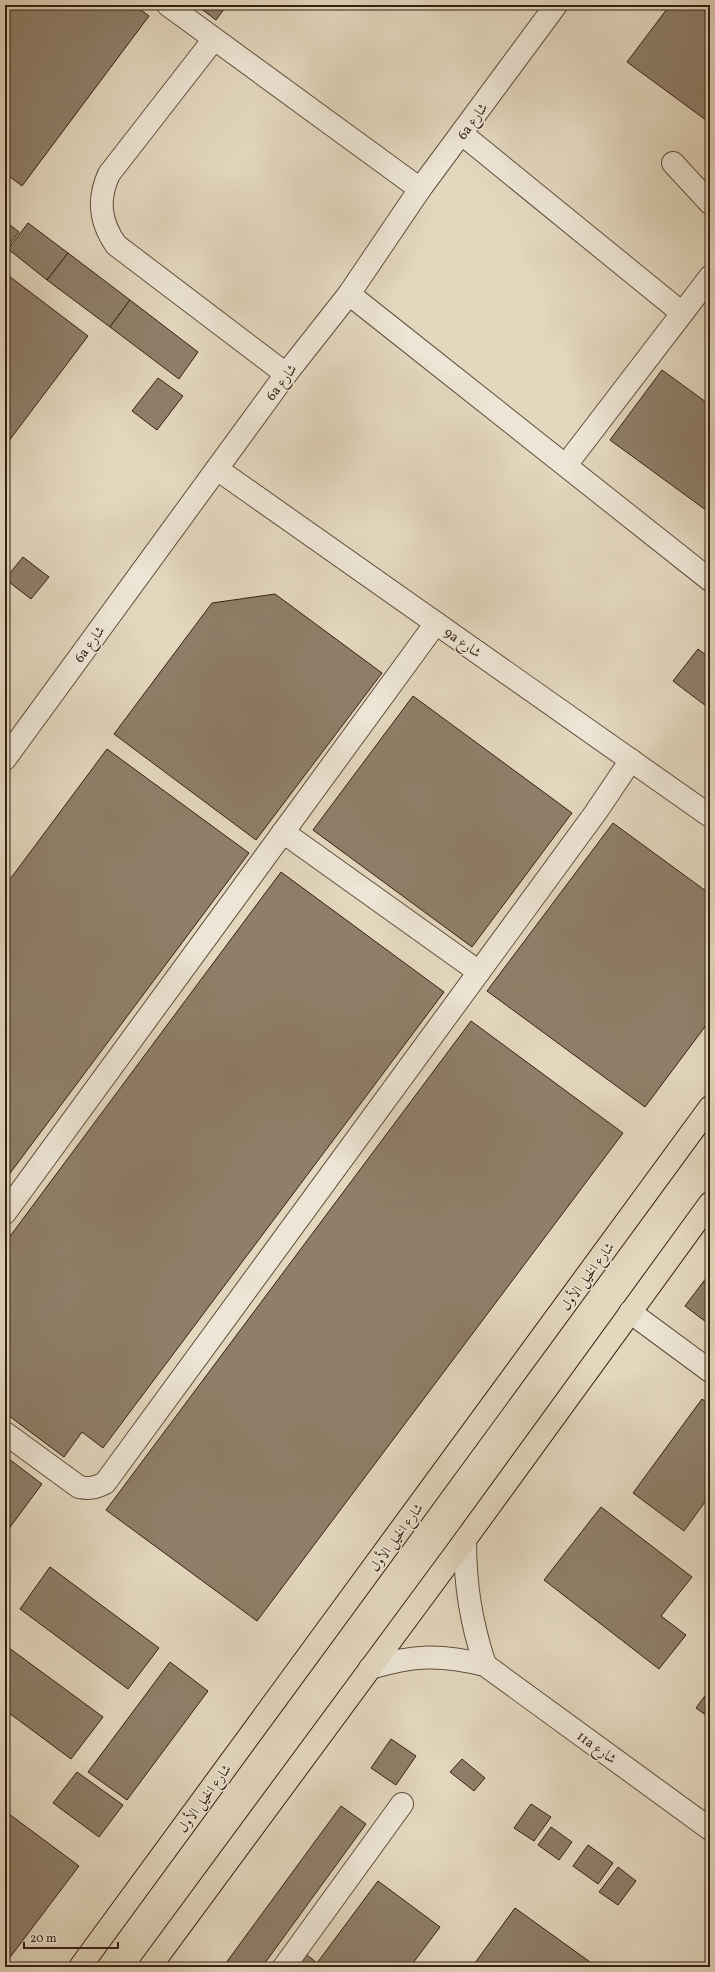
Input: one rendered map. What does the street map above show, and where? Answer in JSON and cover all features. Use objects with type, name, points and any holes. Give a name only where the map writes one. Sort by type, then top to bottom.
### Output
[{"type":"main road","name":"شارع الخيل الأول","points":[[80,1967],[710,1106]]},
{"type":"main road","points":[[150,1967],[465,1540],[710,1203]]},
{"type":"lane","points":[[168,5],[420,190]]},
{"type":"lane","name":"6a شارع","points":[[5,759],[286,374],[349,294],[420,190],[556,5]]},
{"type":"lane","points":[[214,39],[109,174],[101,198],[104,223],[116,245],[286,374]]},
{"type":"lane","points":[[462,134],[682,314]]},
{"type":"lane","points":[[673,163],[710,203]]},
{"type":"lane","points":[[566,465],[682,314],[706,289]]},
{"type":"lane","points":[[349,294],[710,580]]},
{"type":"lane","name":"9a شارع","points":[[217,469],[710,816]]},
{"type":"lane","points":[[5,1213],[436,623]]},
{"type":"lane","points":[[5,1433],[79,1486],[88,1489],[97,1487],[104,1483],[596,812],[631,760]]},
{"type":"lane","points":[[283,832],[479,972]]},
{"type":"lane","points":[[630,1312],[710,1371]]},
{"type":"lane","points":[[465,1540],[465,1572],[468,1603],[475,1634],[485,1665]]},
{"type":"lane","name":"11a شارع","points":[[370,1668],[398,1660],[427,1656],[456,1658],[485,1665],[710,1829]]},
{"type":"lane","points":[[284,1967],[402,1804]]},
{"type":"building","points":[[5,5],[134,5],[149,16],[22,186],[5,173]]},
{"type":"building","points":[[196,5],[227,5],[216,20]]},
{"type":"building","points":[[365,5],[374,5],[371,9]]},
{"type":"building","points":[[670,5],[697,5],[710,15],[710,123],[627,62]]},
{"type":"building","points":[[5,221],[19,232],[5,250]]},
{"type":"building","points":[[28,223],[68,253],[47,280],[8,249]]},
{"type":"building","points":[[68,253],[130,300],[110,327],[47,280]]},
{"type":"building","points":[[5,273],[88,336],[5,446]]},
{"type":"building","points":[[130,300],[198,352],[179,379],[110,327]]},
{"type":"building","points":[[662,370],[710,405],[710,513],[610,440]]},
{"type":"building","points":[[158,378],[183,396],[157,430],[132,411]]},
{"type":"building","points":[[23,557],[49,577],[31,599],[5,579]]},
{"type":"building","points":[[275,594],[382,673],[256,840],[114,734],[212,603]]},
{"type":"building","points":[[698,649],[710,658],[710,709],[673,681]]},
{"type":"building","points":[[413,696],[572,813],[472,947],[313,830]]},
{"type":"building","points":[[107,749],[249,853],[5,1180],[5,886]]},
{"type":"building","points":[[613,823],[710,894],[710,1020],[645,1107],[487,991]]},
{"type":"building","points":[[281,872],[444,992],[103,1448],[82,1432],[64,1457],[5,1413],[5,1243]]},
{"type":"building","points":[[471,1021],[623,1133],[257,1621],[106,1510]]},
{"type":"building","points":[[710,1273],[710,1325],[685,1306]]},
{"type":"building","points":[[702,1399],[710,1405],[710,1495],[684,1531],[633,1493]]},
{"type":"building","points":[[5,1456],[42,1484],[5,1534]]},
{"type":"building","points":[[601,1507],[692,1577],[661,1616],[686,1635],[659,1669],[544,1580]]},
{"type":"building","points":[[50,1567],[159,1648],[128,1689],[20,1609]]},
{"type":"building","points":[[5,1645],[103,1717],[71,1759],[5,1710]]},
{"type":"building","points":[[170,1662],[208,1691],[127,1800],[88,1772]]},
{"type":"building","points":[[710,1689],[710,1718],[696,1708]]},
{"type":"building","points":[[391,1739],[416,1756],[396,1785],[371,1768]]},
{"type":"building","points":[[462,1759],[485,1778],[474,1791],[450,1772]]},
{"type":"building","points":[[77,1772],[123,1805],[99,1837],[53,1803]]},
{"type":"building","points":[[531,1804],[551,1817],[534,1841],[514,1828]]},
{"type":"building","points":[[341,1806],[366,1824],[262,1967],[223,1967]]},
{"type":"building","points":[[5,1811],[79,1866],[5,1964]]},
{"type":"building","points":[[551,1827],[572,1842],[559,1860],[538,1845]]},
{"type":"building","points":[[588,1845],[613,1863],[598,1884],[573,1866]]},
{"type":"building","points":[[618,1867],[636,1881],[618,1905],[599,1892]]},
{"type":"building","points":[[378,1881],[440,1927],[410,1967],[314,1967]]},
{"type":"building","points":[[515,1908],[597,1967],[472,1967]]},
{"type":"building","points":[[306,1954],[317,1963],[314,1967],[297,1967]]}]
